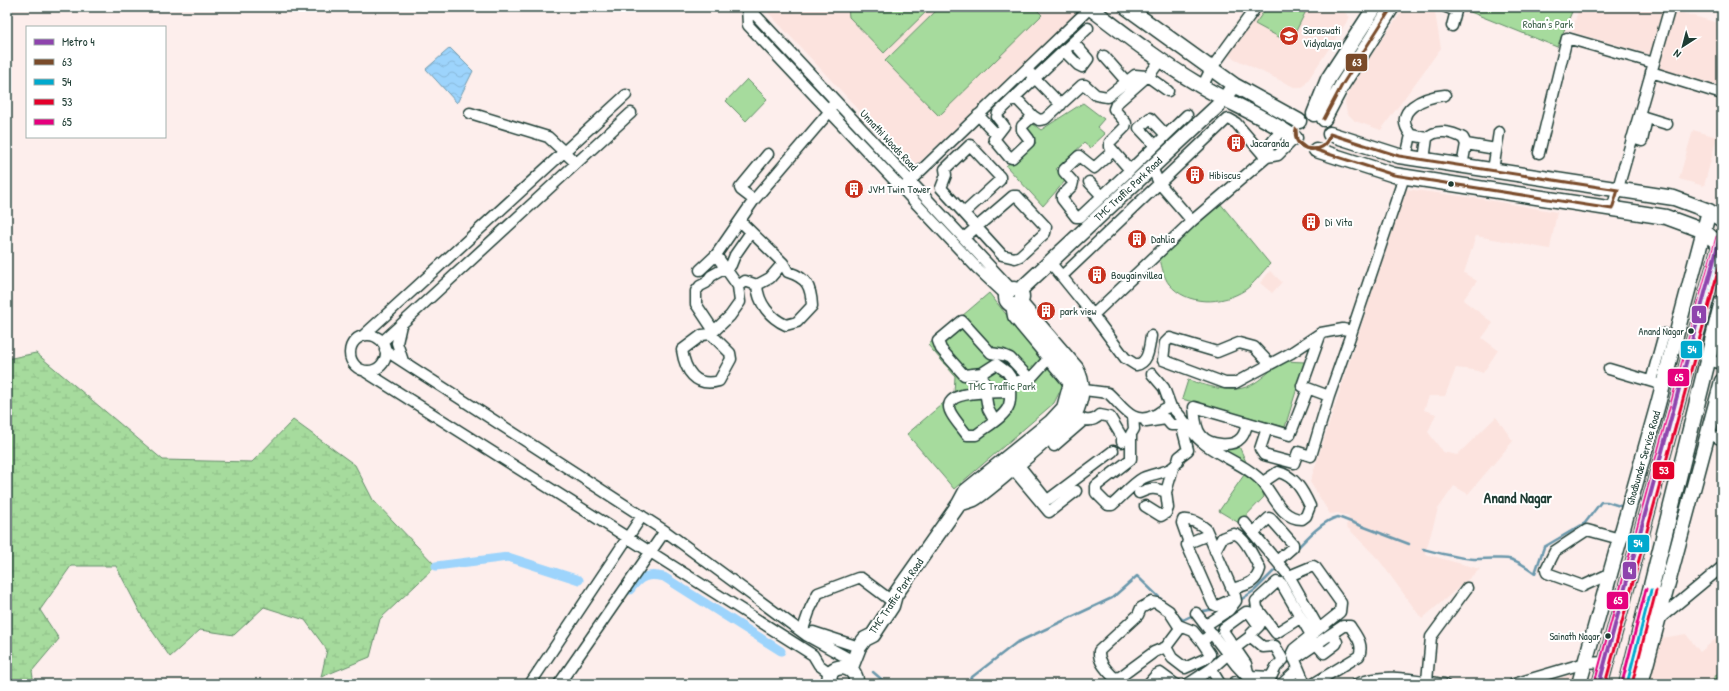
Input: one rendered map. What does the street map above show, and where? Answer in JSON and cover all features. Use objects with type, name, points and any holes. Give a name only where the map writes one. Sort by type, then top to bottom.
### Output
[{"type":"main road","points":[[1600,684],[1721,244]]},
{"type":"main road","points":[[1627,684],[1716,362],[1721,311]]},
{"type":"street","points":[[747,7],[748,25],[977,268],[1014,297],[1076,368],[1074,412],[1054,446]]},
{"type":"street","name":"Unnathi Woods Road","points":[[747,7],[964,238],[1014,297]]},
{"type":"street","points":[[902,188],[1090,7],[1202,87],[1224,100],[1282,129],[1295,138],[1303,147],[1404,177],[1666,217],[1704,231],[1721,244]]},
{"type":"street","points":[[1126,7],[1234,85],[1299,121]]},
{"type":"street","points":[[1202,87],[1211,69],[1256,7]]},
{"type":"street","points":[[1319,117],[1328,79],[1375,7]]},
{"type":"street","points":[[1319,117],[1342,85],[1392,7]]},
{"type":"street","points":[[1446,7],[1456,11],[1452,26]]},
{"type":"street","points":[[1612,209],[1643,117],[1653,68],[1670,7]]},
{"type":"street","points":[[1033,116],[1022,126],[1022,130],[1029,139],[1029,142],[1012,158],[1009,157],[994,139],[1004,126],[997,117],[998,113],[1088,28]]},
{"type":"street","points":[[1539,153],[1567,38],[1722,94]]},
{"type":"street","points":[[1064,51],[1082,67],[1087,62],[1088,59],[1073,42]]},
{"type":"street","points":[[1104,56],[1126,81]]},
{"type":"street","points":[[1130,170],[1110,147],[1110,142],[1125,127],[1126,123],[1114,109],[1116,104],[1146,76],[1161,59]]},
{"type":"street","points":[[1026,69],[1061,105]]},
{"type":"street","points":[[1015,97],[1033,116],[1039,120],[1045,119],[1082,85],[1085,85],[1096,95],[1106,97],[1135,75],[1146,76],[1168,91]]},
{"type":"street","name":"TMC Traffic Park Road","points":[[1014,297],[1224,100],[1234,85]]},
{"type":"street","points":[[626,95],[364,335],[352,344],[350,354],[354,364],[366,372],[628,536],[813,655],[829,679],[837,668],[842,667],[855,676]]},
{"type":"street","points":[[1427,138],[1411,135],[1408,131],[1404,118],[1416,103],[1432,96],[1445,95]]},
{"type":"street","points":[[700,270],[716,255],[754,200],[830,111],[834,100]]},
{"type":"street","points":[[470,112],[548,137],[576,163]]},
{"type":"street","points":[[384,346],[401,325],[631,113]]},
{"type":"street","points":[[1113,151],[1094,168],[1079,156],[1064,170],[1073,182],[1072,186],[1062,196],[1062,199],[1076,217],[1080,217],[1187,115]]},
{"type":"street","points":[[978,116],[997,135]]},
{"type":"street","points":[[1094,315],[1192,221],[1266,157],[1278,155],[1295,138],[1295,130],[1299,121],[1305,116],[1319,117],[1329,126],[1330,134],[1326,144],[1316,150]]},
{"type":"street","points":[[1643,117],[1667,124]]},
{"type":"street","points":[[1155,145],[1139,128],[1140,126],[1150,118],[1166,135]]},
{"type":"street","points":[[1062,276],[1159,183],[1229,119],[1236,123],[1266,157]]},
{"type":"street","points":[[1266,157],[1269,146],[1282,129]]},
{"type":"street","points":[[1424,160],[1427,138],[1431,133],[1437,131],[1456,133],[1463,138],[1466,144],[1462,166]]},
{"type":"street","points":[[1493,170],[1499,132]]},
{"type":"street","points":[[959,133],[1000,176],[1000,180],[964,213]]},
{"type":"street","points":[[1330,134],[1406,157],[1674,198],[1709,211],[1722,220]]},
{"type":"street","points":[[1406,157],[1411,135]]},
{"type":"street","points":[[1628,175],[1635,139]]},
{"type":"street","points":[[1466,144],[1496,149]]},
{"type":"street","points":[[964,238],[977,227],[1013,196],[1017,196],[1046,227],[1045,233],[1020,256],[1015,258],[1002,255],[977,227],[941,188],[946,175],[945,170],[970,145]]},
{"type":"street","points":[[754,200],[740,188],[768,154]]},
{"type":"street","points":[[1152,168],[1159,183],[1192,221]]},
{"type":"street","points":[[1267,428],[1260,449],[1264,456],[1294,463],[1298,452],[1311,456],[1329,396],[1404,177]]},
{"type":"street","points":[[1090,182],[1102,196]]},
{"type":"street","name":"Ghodbunder Service Road","points":[[1579,684],[1620,539],[1657,383],[1709,211]]},
{"type":"street","points":[[740,221],[783,263],[788,272],[799,276],[811,292],[812,306],[798,322],[786,325],[773,317],[765,307],[758,294],[757,285]]},
{"type":"street","points":[[716,255],[726,268],[738,286],[740,302],[730,316],[713,332],[702,335],[682,350],[687,369],[697,379],[709,384],[719,380],[731,359],[730,353],[713,332],[696,304],[696,291],[700,286],[706,283],[711,276],[726,268],[731,265],[735,254],[751,232]]},
{"type":"street","points":[[1050,262],[1094,315],[1125,358],[1136,365],[1141,364],[1145,360],[1151,336]]},
{"type":"street","points":[[738,286],[745,281],[757,285],[770,278],[783,263]]},
{"type":"street","points":[[1014,297],[1015,316],[1049,358],[1076,385],[1108,393],[1134,421],[1134,430],[1131,434],[1131,459],[1096,486],[1096,493],[1108,505],[1112,505],[1146,477],[1173,468]]},
{"type":"street","points":[[965,393],[964,375],[938,345],[938,340],[962,321],[991,353],[1010,358],[1030,379]]},
{"type":"street","points":[[401,325],[397,343],[403,362]]},
{"type":"street","points":[[1270,364],[1254,347],[1239,343],[1217,352],[1170,338],[1165,343],[1163,360],[1225,383],[1235,383],[1270,364],[1321,333],[1343,329],[1352,331]]},
{"type":"street","points":[[1321,333],[1302,386],[1329,396]]},
{"type":"street","points":[[1609,368],[1657,383],[1664,334]]},
{"type":"street","points":[[364,335],[374,336],[403,362],[665,531],[804,633],[822,644],[855,676]]},
{"type":"street","points":[[366,372],[381,365],[386,355],[384,346]]},
{"type":"street","points":[[1010,392],[965,393],[951,402],[949,406],[950,412],[968,435],[976,435],[1009,406],[1010,392],[1010,386],[1014,382],[1030,379],[1049,358]]},
{"type":"street","points":[[964,375],[982,373],[996,364],[1008,372],[1014,382]]},
{"type":"street","points":[[982,373],[988,409],[994,420]]},
{"type":"street","points":[[1152,374],[1164,388],[1171,407],[1201,442],[1255,475],[1263,482],[1275,498],[1283,513],[1302,520],[1306,516],[1310,506],[1304,492],[1286,474],[1278,472],[1263,482]]},
{"type":"street","points":[[1641,684],[1722,381]]},
{"type":"street","points":[[1248,423],[1242,438],[1230,444],[1216,444],[1201,436],[1196,425],[1194,407],[1290,435],[1308,389]]},
{"type":"street","points":[[1152,419],[1165,408],[1171,407]]},
{"type":"street","points":[[1074,412],[1094,419],[1100,415],[1110,417],[1122,437],[1122,442]]},
{"type":"street","name":"TMC Traffic Park Road","points":[[855,676],[862,643],[873,635],[892,606],[892,598],[959,504],[974,499],[1012,462],[1074,412]]},
{"type":"street","points":[[1134,421],[1166,419],[1171,425],[1179,425],[1182,428],[1188,450],[1179,457],[1178,462],[1173,468],[1166,492],[1168,508],[1166,513],[1161,516],[1145,506]]},
{"type":"street","points":[[1708,433],[1722,440]]},
{"type":"street","points":[[1012,462],[1029,477],[1046,499],[1049,499],[1114,451]]},
{"type":"street","points":[[1012,462],[1049,512],[1076,491]]},
{"type":"street","points":[[1146,477],[1156,488]]},
{"type":"street","points":[[1139,494],[1150,488],[1156,488],[1166,492]]},
{"type":"street","points":[[530,684],[642,516]]},
{"type":"street","points":[[1253,533],[1269,518],[1293,544],[1293,546],[1277,561]]},
{"type":"street","points":[[1202,642],[1209,629],[1229,610],[1236,601],[1234,594],[1215,551],[1208,535],[1202,525],[1188,520],[1183,520],[1182,523],[1188,540],[1187,545],[1213,604],[1217,606],[1234,594],[1251,584],[1258,575],[1260,569],[1247,544],[1238,536],[1233,534],[1222,538],[1215,551]]},
{"type":"street","points":[[1244,522],[1289,576],[1315,632]]},
{"type":"street","points":[[1609,574],[1583,586],[1547,573],[1546,569],[1555,551],[1587,530],[1620,539]]},
{"type":"street","points":[[559,684],[665,531]]},
{"type":"street","points":[[1188,543],[1208,535]]},
{"type":"street","points":[[1289,576],[1310,567],[1316,568],[1341,603],[1340,612],[1294,649],[1292,653],[1305,684]]},
{"type":"street","points":[[1657,621],[1722,567]]},
{"type":"street","points":[[804,633],[810,611],[818,593],[860,578],[892,598]]},
{"type":"street","points":[[1300,618],[1276,633],[1257,608],[1256,601],[1277,582],[1281,583],[1300,618],[1315,632]]},
{"type":"street","points":[[1427,681],[1431,637],[1467,588]]},
{"type":"street","points":[[1166,647],[1172,658],[1185,668],[1207,658],[1210,654],[1193,631],[1181,627],[1169,611],[1158,603],[1152,602],[1141,608],[1138,614],[1099,651],[1099,657],[1106,670],[1114,678],[1120,677],[1154,652],[1166,647],[1181,627]]},
{"type":"street","points":[[1188,684],[1211,669],[1231,651],[1251,636],[1259,626],[1249,612],[1246,612],[1224,628],[1223,631],[1231,651],[1254,684]]},
{"type":"street","points":[[1196,613],[1209,629],[1246,664],[1248,672],[1251,676],[1271,678],[1276,667],[1283,660],[1275,646],[1263,647],[1251,636]]},
{"type":"street","points":[[1294,659],[1343,626],[1350,626],[1360,642],[1359,656],[1313,684]]},
{"type":"street","points":[[804,633],[813,632],[862,643]]},
{"type":"street","points":[[813,655],[822,644]]},
{"type":"street","points":[[1514,684],[1585,663],[1606,662]]},
{"type":"street","points":[[1211,669],[1219,682]]},
{"type":"street","points":[[1282,684],[1298,669]]},
{"type":"street","points":[[1148,684],[1156,675],[1160,674],[1175,684]]},
{"type":"street","points":[[1357,684],[1366,680],[1380,678],[1427,681],[1444,684]]},
{"type":"shaded area","points":[[763,7],[1070,7],[1077,14],[913,168]]},
{"type":"shaded area","name":"Saraswati Vidyalaya","points":[[1262,7],[1338,7],[1350,17],[1304,86],[1300,88],[1294,87],[1227,55]]},
{"type":"shaded area","points":[[1405,7],[1434,7],[1441,48],[1381,130],[1355,121],[1347,113],[1345,102],[1354,79]]},
{"type":"shaded area","points":[[1579,7],[1665,7],[1652,55],[1572,32]]},
{"type":"shaded area","points":[[1672,10],[1722,24],[1722,86],[1656,68]]},
{"type":"shaded area","points":[[1693,130],[1717,137],[1704,186],[1679,179]]},
{"type":"shaded area","points":[[1406,189],[1482,199],[1557,212],[1550,249],[1476,236],[1464,273],[1477,281],[1463,300],[1493,323],[1482,338],[1498,350],[1483,373],[1474,370],[1456,368],[1445,396],[1429,396],[1424,410],[1436,414],[1428,432],[1443,452],[1457,455],[1496,417],[1513,441],[1468,494],[1454,486],[1438,509],[1425,554],[1480,569],[1422,619],[1379,560],[1346,526],[1349,517],[1338,513],[1330,514],[1310,482]]},
{"type":"shaded area","points":[[1270,271],[1282,282],[1272,293],[1260,283]]},
{"type":"shaded area","points":[[1686,634],[1700,652],[1722,634],[1722,684],[1647,684],[1656,639]]},
{"type":"shaded area","points":[[1575,673],[1572,684],[1537,684],[1554,680]]},
{"type":"green space","points":[[848,7],[931,7],[884,53],[849,17]]},
{"type":"green space","points":[[940,7],[1034,7],[1042,15],[939,116],[885,61]]},
{"type":"green space","points":[[1267,7],[1308,7],[1290,43],[1255,24]]},
{"type":"green space","name":"Rohan's Park","points":[[1434,7],[1574,7],[1557,47],[1468,11],[1435,11]]},
{"type":"green space","points":[[747,79],[767,99],[746,121],[726,101]]},
{"type":"green space","points":[[1083,103],[1104,119],[1097,127],[1105,134],[1090,148],[1084,143],[1056,169],[1066,180],[1043,206],[1006,166],[1036,143],[1025,129],[1033,124],[1041,130]]},
{"type":"green space","points":[[1219,202],[1270,264],[1255,281],[1245,290],[1236,295],[1216,300],[1195,300],[1176,291],[1167,282],[1160,259]]},
{"type":"green space","name":"TMC Traffic Park","points":[[989,293],[1041,358],[1062,378],[1062,387],[1054,403],[954,489],[907,434],[954,394],[955,376],[928,345]]},
{"type":"green space","points":[[36,353],[163,460],[252,462],[293,420],[355,465],[373,500],[436,566],[380,619],[370,657],[321,677],[327,650],[305,620],[264,607],[234,635],[200,630],[170,657],[142,616],[116,566],[71,566],[40,610],[59,639],[32,671],[34,684],[7,684],[7,359]]},
{"type":"green space","points":[[1283,361],[1305,362],[1285,427],[1182,399],[1188,380],[1215,388],[1242,388],[1259,380]]},
{"type":"green space","points":[[1238,444],[1247,464],[1221,449]]},
{"type":"green space","points":[[1244,475],[1261,486],[1264,497],[1239,523],[1219,511]]},
{"type":"green space","points":[[1722,668],[1722,684],[1709,684]]},
{"type":"water","points":[[450,48],[473,71],[457,103],[426,69]]},
{"type":"waterway","points":[[1423,549],[1474,559],[1506,558],[1526,566],[1535,573],[1544,547],[1585,523],[1601,502],[1607,502],[1620,506]]},
{"type":"waterway","points":[[1285,561],[1324,523],[1338,517],[1409,544]]},
{"type":"waterway","points":[[436,566],[508,557],[579,580]]},
{"type":"waterway","points":[[1239,601],[1255,590],[1275,570]]},
{"type":"waterway","points":[[630,590],[637,582],[645,577],[653,575],[664,577],[781,651]]},
{"type":"waterway","points":[[963,684],[1016,643],[1112,598],[1137,576],[1164,602]]},
{"type":"waterway","points":[[1203,611],[1216,609]]},
{"type":"waterway","points":[[1176,614],[1183,620],[1193,615]]},
{"type":"waterway","points":[[873,672],[887,684]]},
{"type":"metro line","name":"4","points":[[1599,684],[1722,230]]},
{"type":"transit line","name":"63","points":[[1324,119],[1342,85],[1392,7]]},
{"type":"transit line","name":"63","points":[[1296,129],[1297,141],[1306,148],[1311,149],[1324,145],[1330,135]]},
{"type":"transit line","name":"63","points":[[1296,129],[1298,143],[1309,149],[1322,147],[1327,142],[1330,135]]},
{"type":"transit line","name":"63","points":[[1316,150],[1394,175],[1612,209],[1618,190],[1399,156],[1330,134]]},
{"type":"transit line","name":"65","points":[[1595,683],[1717,237]]},
{"type":"transit line","name":"54","points":[[1600,684],[1722,238]]},
{"type":"transit line","name":"53","points":[[1605,684],[1722,257]]},
{"type":"transit line","name":"65","points":[[1622,683],[1646,589]]},
{"type":"transit line","name":"54","points":[[1627,684],[1651,590]]},
{"type":"transit line","name":"53","points":[[1632,684],[1656,591]]},
{"type":"place","name":"Saraswati Vidyalaya","points":[[1289,36]]},
{"type":"place","name":"Jacaranda","points":[[1236,143]]},
{"type":"place","name":"Hibiscus","points":[[1195,175]]},
{"type":"place","name":"JVM Twin Tower","points":[[854,189]]},
{"type":"place","name":"Di Vita","points":[[1311,222]]},
{"type":"place","name":"Dahlia","points":[[1137,239]]},
{"type":"place","name":"Bougainvillea","points":[[1097,275]]},
{"type":"place","name":"park view","points":[[1046,311]]},
{"type":"place","name":"Anand Nagar","points":[[1691,331]]},
{"type":"place","name":"Sainath Nagar","points":[[1608,636]]},
{"type":"district","name":"Anand Nagar","points":[[1518,498]]}]
